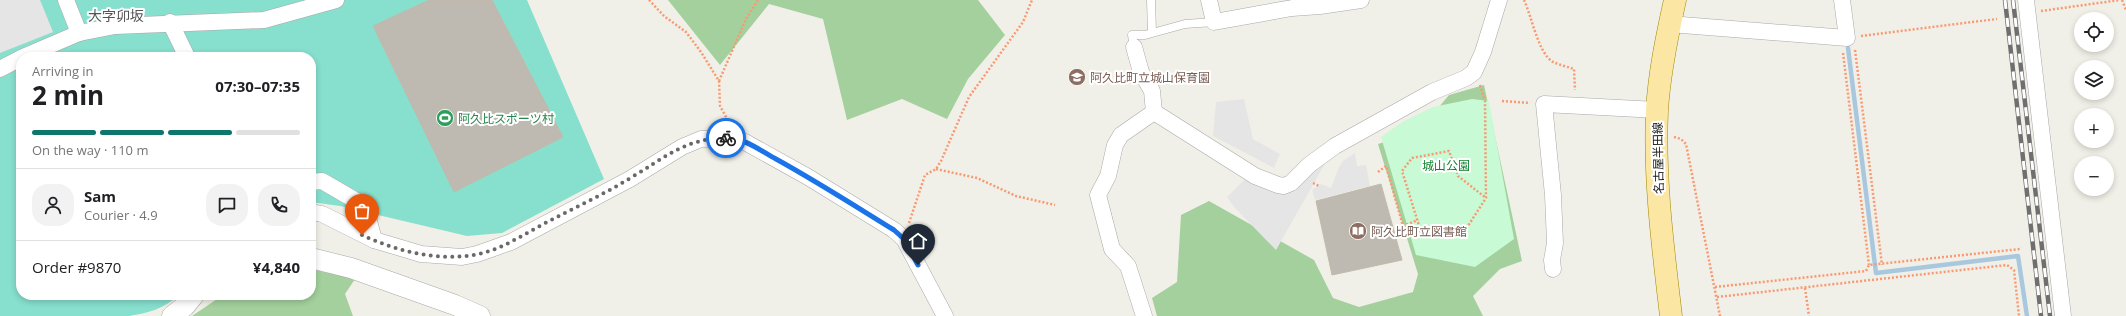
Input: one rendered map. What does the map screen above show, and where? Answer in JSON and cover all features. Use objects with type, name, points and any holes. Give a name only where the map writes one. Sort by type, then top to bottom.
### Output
[{"type":"main road","name":"名古屋半田線","points":[[1671,316],[1659,206],[1657,110],[1669,24],[1675,0]]},
{"type":"street","points":[[66,0],[80,33]]},
{"type":"street","points":[[36,52],[80,33],[115,26],[170,22],[264,20],[336,0]]},
{"type":"street","points":[[1209,0],[1214,22],[1292,8],[1320,6],[1361,0]]},
{"type":"street","points":[[1154,112],[1255,176],[1278,186],[1291,184],[1309,165],[1335,146],[1432,92],[1474,72],[1483,52],[1499,0]]},
{"type":"street","points":[[1669,24],[1847,38],[1842,0]]},
{"type":"street","points":[[2026,7],[2063,316]]},
{"type":"street","points":[[170,22],[185,52]]},
{"type":"street","points":[[1134,47],[1141,72],[1152,92],[1154,112]]},
{"type":"street","points":[[0,69],[16,61]]},
{"type":"street","points":[[1553,269],[1552,260],[1555,243],[1553,195],[1544,104],[1575,107],[1657,110]]},
{"type":"street","points":[[1144,316],[1128,266],[1112,249],[1098,195],[1108,176],[1115,145],[1121,135],[1154,112]]},
{"type":"street","points":[[316,213],[322,214],[374,240],[421,254],[462,257],[477,254],[511,242],[630,178],[682,147],[701,139],[735,139],[808,177],[894,230],[904,239],[945,316]]},
{"type":"street","points":[[316,182],[322,181],[364,206],[374,240]]},
{"type":"street","points":[[316,259],[351,268],[455,304],[480,316]]},
{"type":"street","points":[[172,316],[189,300]]},
{"type":"lane","points":[[1151,0],[1152,32]]},
{"type":"lane","points":[[1134,47],[1132,35],[1145,35],[1179,24],[1214,22]]},
{"type":"path","points":[[649,0],[664,16],[686,32],[701,52],[719,81]]},
{"type":"path","points":[[735,139],[735,132],[720,106],[719,81],[746,19],[758,0]]},
{"type":"path","points":[[904,239],[925,175],[936,169],[969,97],[1023,22],[1032,0]]},
{"type":"path","points":[[1524,0],[1531,15],[1544,54],[1553,62],[1574,69],[1575,107]]},
{"type":"path","points":[[2026,7],[2121,0],[2126,10]]},
{"type":"path","points":[[1847,38],[1997,19]]},
{"type":"path","points":[[1847,38],[1882,265]]},
{"type":"path","points":[[1714,287],[1866,270],[1869,265],[1847,38]]},
{"type":"path","points":[[1474,72],[1478,79],[1485,101],[1486,198],[1466,229],[1421,232],[1402,171],[1412,158],[1449,151],[1458,176],[1486,198]]},
{"type":"path","points":[[1502,101],[1544,104]]},
{"type":"path","points":[[1657,137],[1674,137],[1682,139],[1686,144],[1720,316]]},
{"type":"path","points":[[1378,172],[1386,166],[1403,226],[1418,220]]},
{"type":"path","points":[[936,169],[977,178],[1016,196],[1055,205]]},
{"type":"path","points":[[1314,183],[1319,186]]},
{"type":"path","points":[[1869,265],[1882,265],[2020,249]]},
{"type":"path","points":[[1717,297],[2007,265],[2014,270],[2019,316]]},
{"type":"path","points":[[1805,288],[1809,316]]},
{"type":"green space","points":[[668,0],[978,0],[1005,35],[968,79],[947,119],[902,99],[847,120],[823,19],[769,4],[720,65]]},
{"type":"green space","points":[[1484,85],[1522,261],[1500,269],[1473,296],[1483,316],[1157,316],[1152,298],[1177,282],[1181,215],[1209,201],[1314,260],[1333,298],[1359,307],[1413,292],[1418,274],[1378,144],[1418,132],[1449,95]]},
{"type":"green space","name":"城山公園","points":[[1472,99],[1489,101],[1514,239],[1475,267],[1416,255],[1381,137],[1404,121],[1433,107]]},
{"type":"green space","points":[[316,270],[355,279],[345,294],[353,316],[192,316],[216,300],[316,300]]},
{"type":"shaded area","name":"阿久比スポーツ村","points":[[0,0],[527,0],[604,179],[502,233],[467,236],[340,206],[316,203],[316,52],[16,52],[16,300],[173,300],[162,307],[149,312],[129,316],[0,316]]},
{"type":"shaded area","points":[[0,0],[40,0],[53,32],[0,53]]},
{"type":"shaded area","points":[[1244,99],[1253,139],[1280,154],[1274,168],[1213,136],[1216,102]]},
{"type":"shaded area","points":[[1355,153],[1357,166],[1366,165],[1370,186],[1315,200],[1312,190],[1321,184],[1331,188],[1339,167],[1344,160]]},
{"type":"shaded area","points":[[1326,162],[1276,250],[1234,207],[1227,197],[1247,177],[1269,188],[1312,171]]},
{"type":"building","points":[[429,0],[492,0],[563,137],[454,192],[373,26]]},
{"type":"building","name":"阿久比町立図書館","points":[[1381,184],[1402,260],[1332,275],[1316,201]]},
{"type":"waterway","points":[[1848,48],[1876,273],[2018,256],[2027,316]]},
{"type":"railway","points":[[2005,0],[2041,316]]},
{"type":"railway","points":[[2013,0],[2050,316]]},
{"type":"way so far","points":[[362,235],[396,248],[421,254],[462,257],[477,254],[511,242],[630,178],[682,147],[701,139],[726,138]]},
{"type":"place","name":"阿久比町立城山保育園","points":[[1077,77]]},
{"type":"place","name":"阿久比スポーツ村","points":[[445,118]]},
{"type":"place","name":"阿久比町立図書館","points":[[1358,231]]},
{"type":"district","name":"大字卯坂","points":[[116,15]]},
{"type":"route","points":[[726,138],[732,138],[745,142],[808,177],[894,230],[904,239],[918,265]]}]
